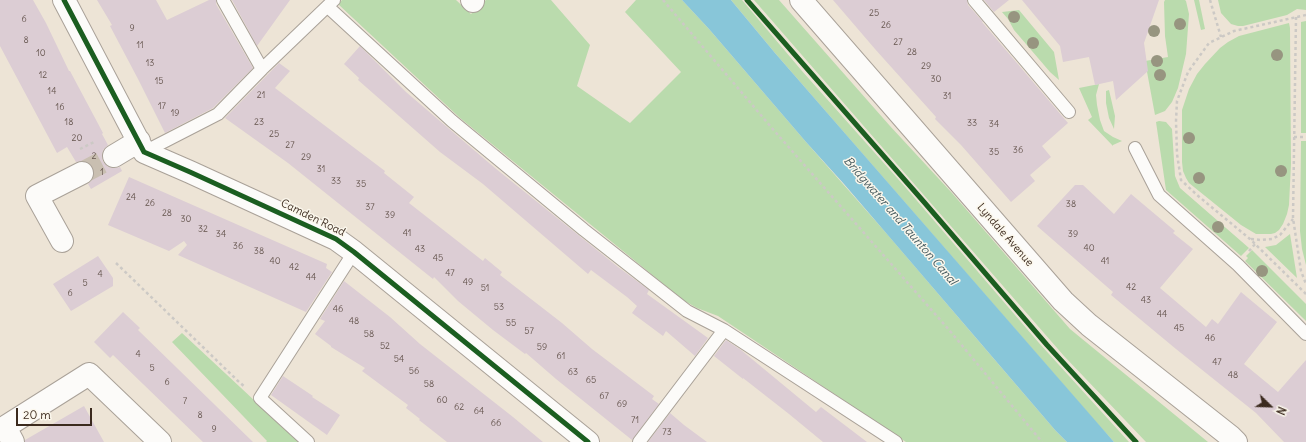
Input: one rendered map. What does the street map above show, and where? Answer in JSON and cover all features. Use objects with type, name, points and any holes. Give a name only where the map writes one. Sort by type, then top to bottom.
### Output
[{"type":"street","points":[[64,0],[142,147],[114,156]]},
{"type":"street","name":"Lyndale Avenue","points":[[801,0],[1063,301],[1090,326],[1236,442]]},
{"type":"street","name":"Camden Road","points":[[142,147],[197,175],[336,239],[588,442]]},
{"type":"street","points":[[62,241],[37,196],[82,173]]},
{"type":"street","points":[[13,442],[5,426],[89,374],[160,442]]},
{"type":"lane","points":[[223,0],[262,69]]},
{"type":"lane","points":[[974,0],[1069,112]]},
{"type":"lane","points":[[142,147],[218,114],[262,69],[331,3],[452,121],[578,225],[687,311],[724,330],[896,442]]},
{"type":"lane","points":[[1135,148],[1159,195],[1238,265],[1306,334]]},
{"type":"lane","points":[[308,442],[260,398],[354,252]]},
{"type":"lane","points":[[639,442],[724,330]]},
{"type":"path","points":[[663,0],[771,127],[950,331],[1042,442]]},
{"type":"path","points":[[1210,0],[1221,37]]},
{"type":"path","points":[[1306,15],[1234,31],[1209,43],[1188,72],[1177,101],[1176,114],[1177,154],[1181,180],[1250,239],[1306,294]]},
{"type":"path","points":[[1296,18],[1294,218],[1301,271],[1306,284]]},
{"type":"path","points":[[1294,137],[1306,137]]},
{"type":"path","points":[[1250,239],[1272,239],[1280,235],[1294,218]]},
{"type":"path","points":[[116,263],[238,381],[260,398]]},
{"type":"green space","points":[[342,0],[456,0],[471,14],[486,0],[551,0],[590,45],[577,86],[630,123],[681,72],[625,12],[636,0],[682,0],[709,29],[1055,430],[1067,442],[906,442],[718,316],[697,308],[683,300],[460,118],[338,4]]},
{"type":"green space","points":[[731,0],[742,0],[1039,343],[1129,442],[1114,442],[1095,421],[775,53]]},
{"type":"green space","points":[[754,0],[779,0],[890,126],[952,193],[1070,329],[1208,442],[1146,442],[1064,356]]},
{"type":"green space","points":[[1165,0],[1186,1],[1189,14],[1186,54],[1178,88],[1172,102],[1165,111],[1155,115],[1145,61],[1168,57],[1165,36]]},
{"type":"green space","points":[[1194,0],[1199,0],[1205,29],[1201,30]]},
{"type":"green space","points":[[1218,0],[1306,0],[1306,10],[1297,9],[1287,15],[1238,26],[1231,24],[1221,13]]},
{"type":"green space","points":[[1019,10],[1054,52],[1059,80],[1050,72],[1014,30],[1002,12]]},
{"type":"green space","points":[[1306,21],[1306,133],[1301,133],[1301,22]]},
{"type":"green space","points":[[1289,23],[1291,164],[1289,205],[1283,224],[1279,230],[1271,234],[1256,234],[1241,225],[1189,183],[1186,178],[1183,171],[1182,162],[1182,110],[1189,89],[1197,74],[1220,48],[1239,36]]},
{"type":"green space","points":[[1099,84],[1096,95],[1097,105],[1104,131],[1122,141],[1113,146],[1088,120],[1092,117],[1079,88]]},
{"type":"green space","points":[[1109,90],[1115,116],[1114,129],[1109,118],[1106,103],[1106,91]]},
{"type":"green space","points":[[1156,122],[1166,122],[1172,129],[1175,176],[1180,188],[1249,248],[1241,256],[1166,190]]},
{"type":"green space","points":[[1301,141],[1306,141],[1306,265],[1300,231]]},
{"type":"green space","points":[[1290,234],[1297,278],[1265,247],[1276,245]]},
{"type":"green space","points":[[1252,250],[1306,304],[1306,321],[1245,261],[1248,258],[1246,256]]},
{"type":"green space","points":[[182,333],[299,442],[266,442],[267,441],[172,342]]},
{"type":"water","name":"Bridgwater and Taunton Canal","points":[[682,0],[731,0],[775,53],[1114,442],[1067,442],[1055,430],[844,184]]},
{"type":"building","points":[[0,0],[33,0],[69,71],[103,133],[102,134],[108,145],[103,150],[103,162],[108,167],[120,167],[122,171],[91,189],[88,184],[93,179],[93,167],[89,163],[83,161],[76,162],[67,147],[57,153],[0,46]]},
{"type":"building","points":[[97,0],[156,0],[167,20],[209,0],[216,0],[216,4],[253,68],[213,108],[165,133],[110,26],[112,25]]},
{"type":"building","points":[[232,0],[290,0],[257,46]]},
{"type":"building","points":[[833,0],[967,0],[968,5],[1068,123],[1042,146],[1051,157],[1030,175],[1035,181],[1011,202],[961,145],[935,119],[936,117]]},
{"type":"building","points":[[984,0],[1009,0],[994,12]]},
{"type":"building","points":[[1022,0],[1159,0],[1144,43],[1148,71],[1116,100],[1113,81],[1095,85],[1089,57],[1063,62],[1060,46]]},
{"type":"building","points":[[360,46],[406,92],[495,168],[618,267],[649,290],[647,294],[708,338],[695,356],[666,331],[663,336],[632,313],[637,306],[627,297],[591,270],[588,274],[483,184],[440,152],[358,80],[359,78],[344,64]]},
{"type":"building","points":[[279,63],[290,71],[275,88],[385,171],[384,173],[414,197],[409,203],[483,261],[485,258],[502,272],[500,275],[562,323],[592,349],[654,396],[652,399],[659,404],[632,440],[526,353],[525,354],[493,330],[458,301],[434,277],[433,279],[288,163],[225,118]]},
{"type":"building","points":[[129,177],[327,264],[326,268],[332,272],[306,312],[178,255],[187,245],[184,241],[169,251],[108,225]]},
{"type":"building","points":[[1075,185],[1083,185],[1114,214],[1131,194],[1175,231],[1173,233],[1193,249],[1160,288],[1206,327],[1212,319],[1218,324],[1241,292],[1277,322],[1244,364],[1278,392],[1306,360],[1306,442],[1284,442],[1256,413],[1111,295],[1113,292],[1037,226]]},
{"type":"building","points":[[98,256],[113,278],[113,286],[71,311],[53,284]]},
{"type":"building","points":[[344,281],[543,442],[447,442],[419,420],[420,419],[406,408],[408,405],[362,371],[365,368],[331,347],[315,334],[325,321],[320,319]]},
{"type":"building","points":[[123,312],[140,328],[138,330],[253,442],[203,442],[113,355],[110,358],[94,342]]},
{"type":"building","points":[[726,340],[741,350],[816,412],[821,407],[867,442],[823,442],[714,356]]},
{"type":"building","points":[[283,376],[340,415],[327,435],[271,395]]},
{"type":"building","points":[[84,406],[104,442],[25,442],[25,440]]},
{"type":"building","points":[[670,413],[684,425],[707,442],[648,442]]},
{"type":"tunnel","points":[[82,173],[114,156]]},
{"type":"cycle path","points":[[64,0],[144,152],[336,239],[588,442]]},
{"type":"cycle path","points":[[747,0],[1047,345],[1136,442]]}]
